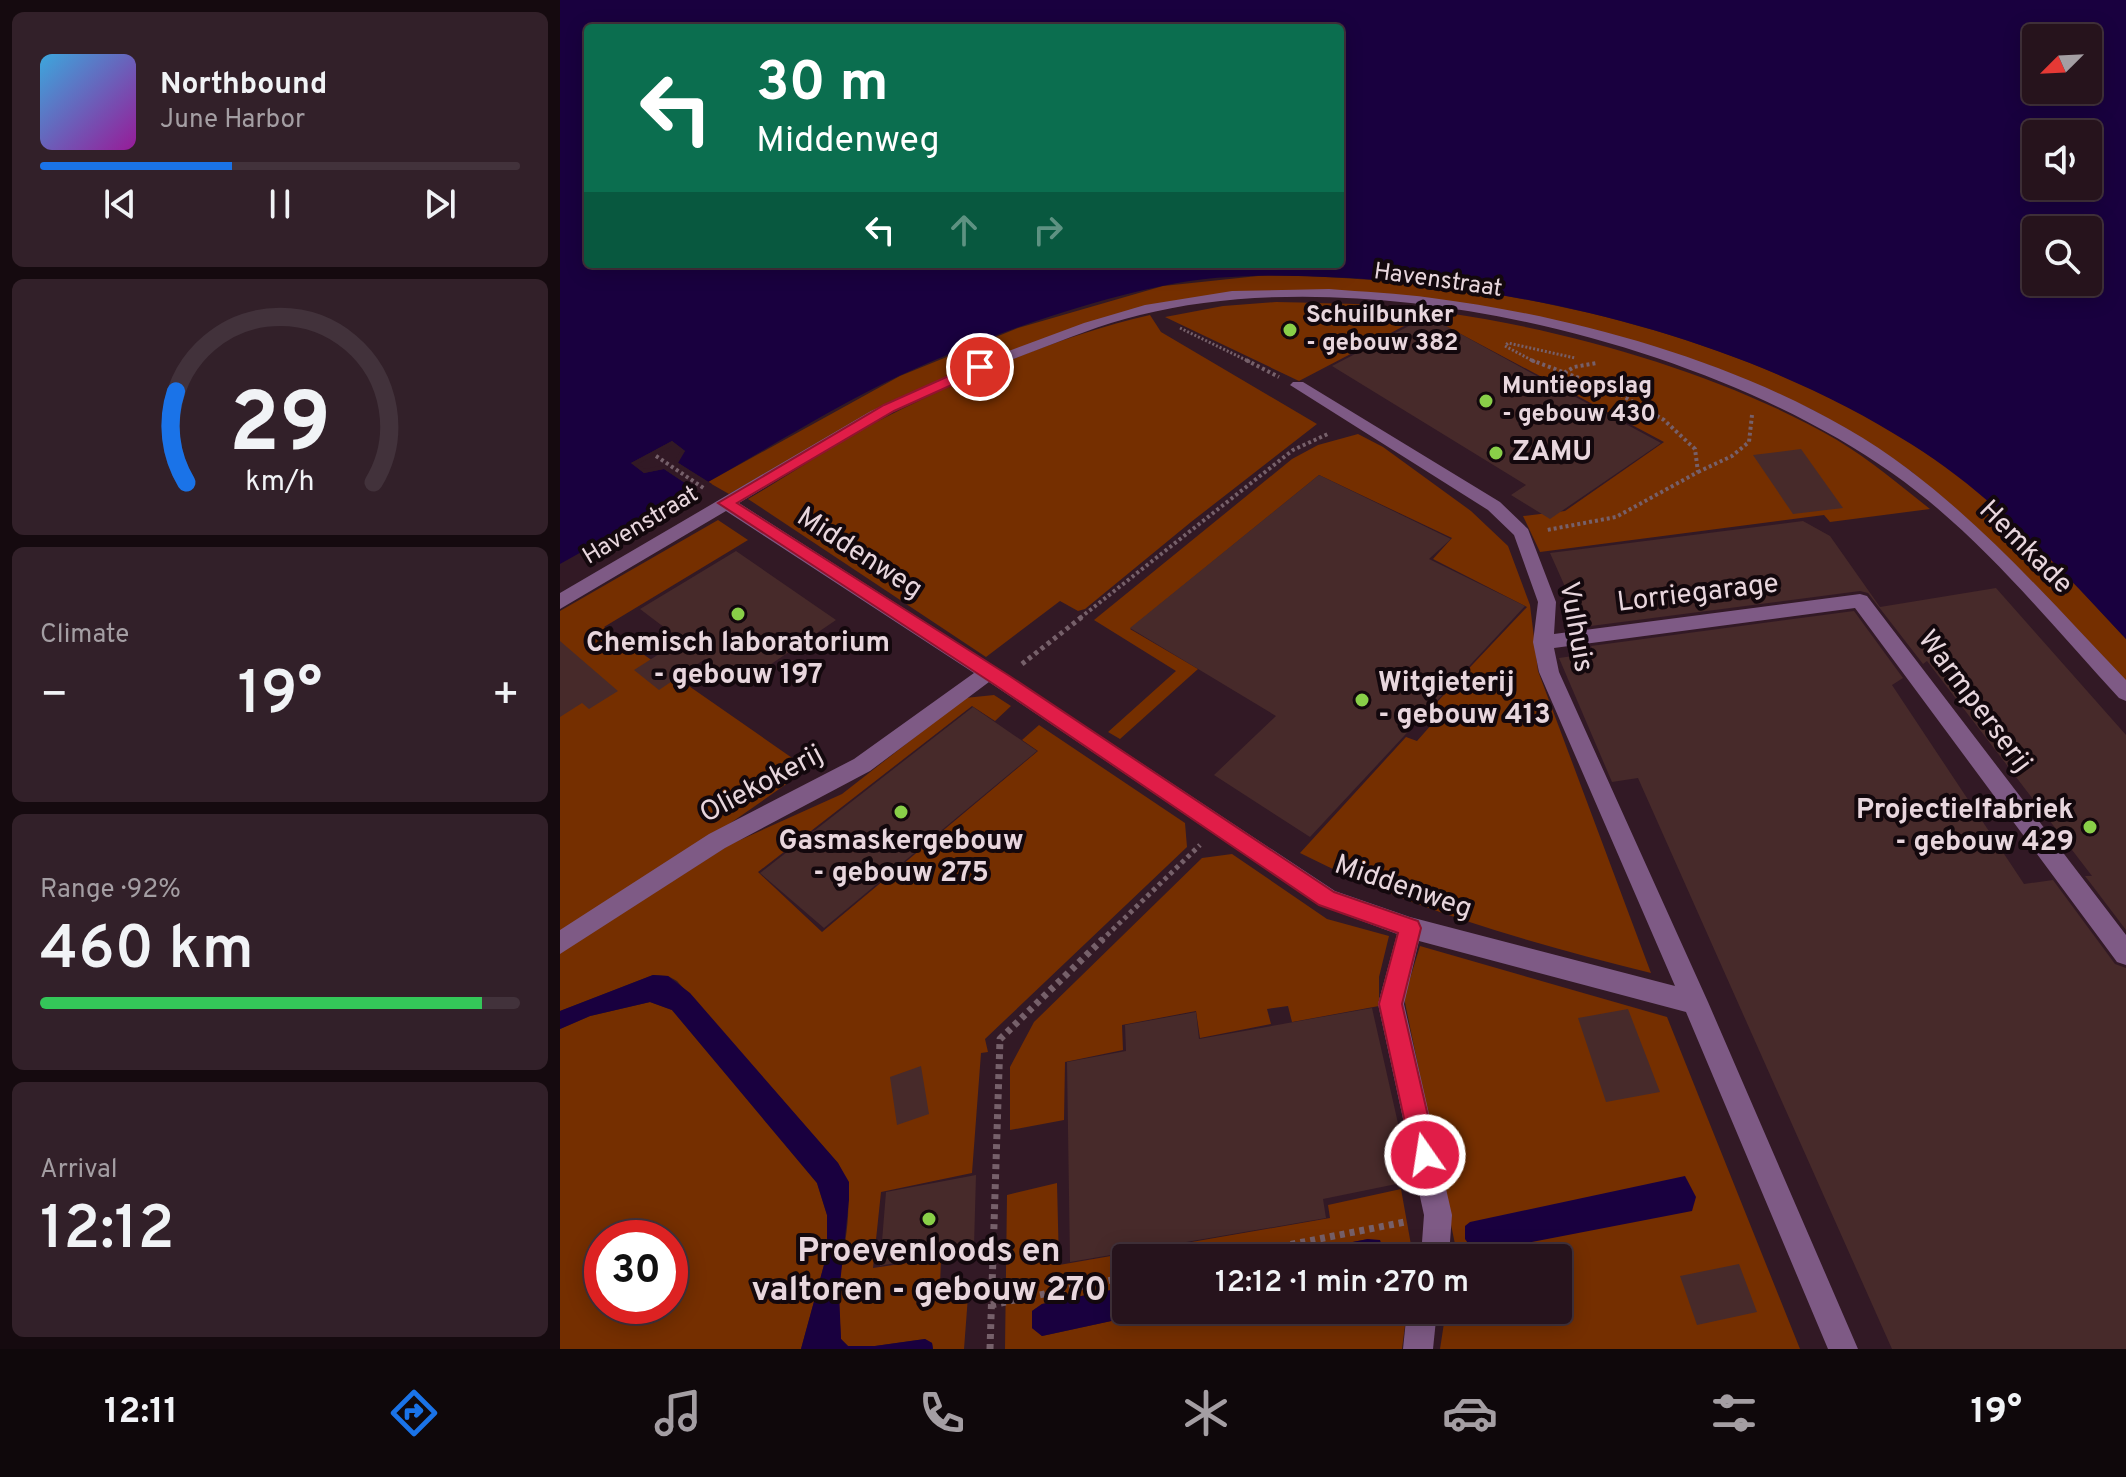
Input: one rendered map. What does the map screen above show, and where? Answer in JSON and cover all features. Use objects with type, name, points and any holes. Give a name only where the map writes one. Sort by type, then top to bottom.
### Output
[{"type":"street","name":"Havenstraat","points":[[560,602],[889,408],[963,373],[1088,326],[1145,309],[1205,298],[1297,292],[1405,299],[1504,314],[1652,351],[1720,374],[1790,405],[1875,453]]},
{"type":"street","name":"Vulhuis","points":[[1298,385],[1494,506],[1522,533],[1547,602],[1543,642],[1549,672],[1695,1002]]},
{"type":"street","name":"Hemkade","points":[[1875,453],[1952,516],[2032,593],[2126,693]]},
{"type":"street","name":"Middenweg","points":[[726,503],[1327,898],[1410,928],[1695,1002]]},
{"type":"street","name":"Lorriegarage","points":[[1543,642],[1860,601]]},
{"type":"street","name":"Warmperserij","points":[[1860,601],[2126,954]]},
{"type":"street","name":"Oliekokerij","points":[[560,943],[717,841],[862,765],[995,677]]},
{"type":"street","points":[[1410,928],[1391,1004],[1438,1215],[1435,1244]]},
{"type":"street","points":[[1695,1002],[1843,1349]]},
{"type":"street","points":[[1418,1349],[1421,1324]]},
{"type":"path","points":[[1145,309],[1298,385]]},
{"type":"path","points":[[1605,365],[1508,343],[1505,346],[1536,363],[1616,392],[1664,420],[1695,449],[1698,472]]},
{"type":"path","points":[[1554,379],[1594,362]]},
{"type":"path","points":[[1522,533],[1572,527],[1616,517],[1732,456],[1749,442],[1754,418],[1746,407]]},
{"type":"path","points":[[995,677],[1293,450],[1356,421]]},
{"type":"path","points":[[656,456],[726,503]]},
{"type":"path","points":[[990,1349],[1000,1039],[1218,828]]},
{"type":"path","points":[[1292,1244],[1438,1215]]},
{"type":"path","points":[[991,1305],[1112,1280]]},
{"type":"shaded area","points":[[560,0],[2126,0],[2126,639],[2025,534],[1971,487],[1911,444],[1846,407],[1777,374],[1704,346],[1630,323],[1477,291],[1401,282],[1244,276],[1183,282],[1129,294],[1029,323],[901,375],[708,482],[677,462],[685,451],[672,441],[631,463],[644,473],[664,469],[694,489],[560,564]]},
{"type":"shaded area","points":[[1277,274],[1452,288],[1594,314],[1666,334],[1805,386],[1871,420],[1933,458],[2026,533],[2126,639],[2126,688],[1912,472],[1811,409],[1709,365],[1560,323],[1345,291],[1239,291],[1147,306],[870,414],[729,494],[708,482],[900,376],[1018,328],[1163,286]]},
{"type":"shaded area","points":[[1276,302],[1373,305],[1489,320],[1612,348],[1673,367],[1787,413],[1837,440],[1930,509],[1830,522],[1824,515],[1540,552],[1523,516],[1565,511],[1664,442],[1425,315],[1299,381],[1165,317],[1223,306]]},
{"type":"shaded area","points":[[1150,315],[1161,332],[1317,424],[1085,609],[1078,611],[1060,601],[986,657],[748,499],[868,426],[949,386],[1048,345]]},
{"type":"shaded area","points":[[1358,434],[1383,447],[1471,511],[1508,546],[1530,605],[1538,671],[1651,973],[1428,908],[1300,853],[1406,737],[1417,741],[1432,724],[1422,718],[1527,607],[1433,559],[1452,538],[1319,475],[1130,629],[1198,669],[1120,739],[1108,732],[1176,671],[1094,620],[1292,459],[1318,445]]},
{"type":"shaded area","points":[[718,520],[748,540],[604,627],[808,769],[689,852],[560,933],[560,611]]},
{"type":"shaded area","points":[[994,695],[1011,706],[995,721],[972,706],[758,872],[822,932],[1038,751],[1022,740],[1039,725],[1185,823],[1187,847],[985,1039],[988,1052],[981,1053],[972,1173],[881,1192],[873,1268],[941,1258],[940,1286],[969,1283],[964,1349],[933,1349],[932,1343],[925,1339],[875,1346],[848,1346],[841,1339],[839,1294],[848,1194],[838,1163],[677,981],[668,976],[653,975],[560,1011],[560,953],[729,845],[842,794],[965,698]]},
{"type":"shaded area","points":[[1232,854],[1327,919],[1389,936],[1379,977],[1379,1006],[1292,1022],[1288,1006],[1267,1009],[1271,1024],[1200,1038],[1196,1011],[1122,1025],[1123,1050],[1065,1062],[1064,1120],[1010,1130],[1010,1067],[1034,1022],[1202,858]]},
{"type":"shaded area","points":[[1420,946],[1667,1017],[1800,1349],[1440,1349],[1444,1324],[1572,1324],[1572,1244],[1455,1244],[1404,998]]},
{"type":"shaded area","points":[[653,975],[668,976],[690,993],[838,1163],[849,1182],[839,1293],[841,1339],[848,1346],[875,1346],[925,1339],[932,1343],[933,1349],[801,1349],[827,1254],[827,1215],[817,1183],[672,1010],[650,1002],[590,1016],[560,1029],[560,1011]]},
{"type":"shaded area","points":[[650,1002],[672,1010],[817,1183],[827,1215],[827,1254],[801,1349],[560,1349],[560,1029],[590,1016]]},
{"type":"shaded area","points":[[1685,1176],[1696,1197],[1692,1211],[1522,1244],[1469,1244],[1465,1239],[1465,1226],[1470,1222]]},
{"type":"shaded area","points":[[1057,1183],[1059,1265],[1112,1256],[1112,1290],[1042,1304],[1032,1311],[1032,1328],[1042,1336],[1112,1321],[1112,1324],[1405,1324],[1402,1349],[1005,1349],[1007,1195]]},
{"type":"shaded area","points":[[1401,1189],[1411,1244],[1375,1244],[1368,1239],[1342,1244],[1180,1244],[1330,1218],[1328,1205]]},
{"type":"shaded area","points":[[1368,1239],[1380,1240],[1381,1244],[1342,1244]]},
{"type":"shaded area","points":[[1112,1290],[1112,1321],[1042,1336],[1032,1328],[1032,1311],[1042,1304]]},
{"type":"pier","points":[[672,441],[685,451],[678,463],[712,484],[707,485],[675,465],[680,452],[672,446],[638,464],[645,469],[665,465],[697,486],[697,491],[664,469],[644,473],[631,463]]},
{"type":"building","name":"Muntieopslag - gebouw 430","points":[[1428,316],[1661,443],[1550,519],[1511,495],[1526,485],[1332,366]]},
{"type":"building","points":[[1801,449],[1843,508],[1793,514],[1753,455]]},
{"type":"building","points":[[1319,475],[1451,539],[1429,559],[1525,606],[1310,837],[1214,775],[1276,716],[1130,628]]},
{"type":"building","points":[[1803,521],[1830,536],[1880,607],[1996,588],[2126,735],[2126,930],[2085,876],[2092,876],[1927,661],[1923,664],[1868,593],[1860,591],[1583,627],[1550,553]]},
{"type":"building","name":"Chemisch laboratorium - gebouw 197","points":[[736,551],[836,620],[739,686],[705,659],[659,690],[634,670],[681,640],[640,609]]},
{"type":"building","points":[[1854,611],[1903,678],[1892,685],[2024,884],[2053,880],[2115,964],[2126,968],[2126,1349],[1892,1349],[1638,778],[1612,782],[1559,658],[1594,653],[1591,646]]},
{"type":"building","points":[[560,641],[618,691],[589,709],[582,703],[560,717]]},
{"type":"building","name":"Gasmaskergebouw - gebouw 275","points":[[973,707],[1037,751],[824,928],[760,873]]},
{"type":"building","points":[[1372,1008],[1411,1181],[1323,1199],[1326,1218],[1175,1244],[1112,1244],[1112,1255],[1070,1262],[1067,1062],[1126,1051],[1125,1025],[1196,1012],[1199,1039]]},
{"type":"building","points":[[1628,1009],[1660,1092],[1606,1102],[1578,1018]]},
{"type":"building","points":[[921,1066],[929,1114],[897,1125],[890,1077]]},
{"type":"building","name":"Proevenloods en valtoren - gebouw 270","points":[[976,1175],[974,1246],[880,1266],[886,1192]]},
{"type":"building","points":[[1739,1264],[1757,1312],[1697,1325],[1680,1276]]},
{"type":"place","name":"Schuilbunker - gebouw 382","points":[[1290,330]]},
{"type":"place","name":"Muntieopslag - gebouw 430","points":[[1486,401]]},
{"type":"place","name":"ZAMU","points":[[1496,453]]},
{"type":"place","name":"Chemisch laboratorium - gebouw 197","points":[[738,614]]},
{"type":"place","name":"Witgieterij - gebouw 413","points":[[1362,700]]},
{"type":"place","name":"Gasmaskergebouw - gebouw 275","points":[[901,812]]},
{"type":"place","name":"Projectielfabriek - gebouw 429","points":[[2090,827]]},
{"type":"place","name":"Proevenloods en valtoren - gebouw 270","points":[[929,1219]]},
{"type":"route","points":[[980,367],[889,408],[726,503],[1001,680],[1218,828],[1327,898],[1410,928],[1391,1004],[1425,1155]]}]
